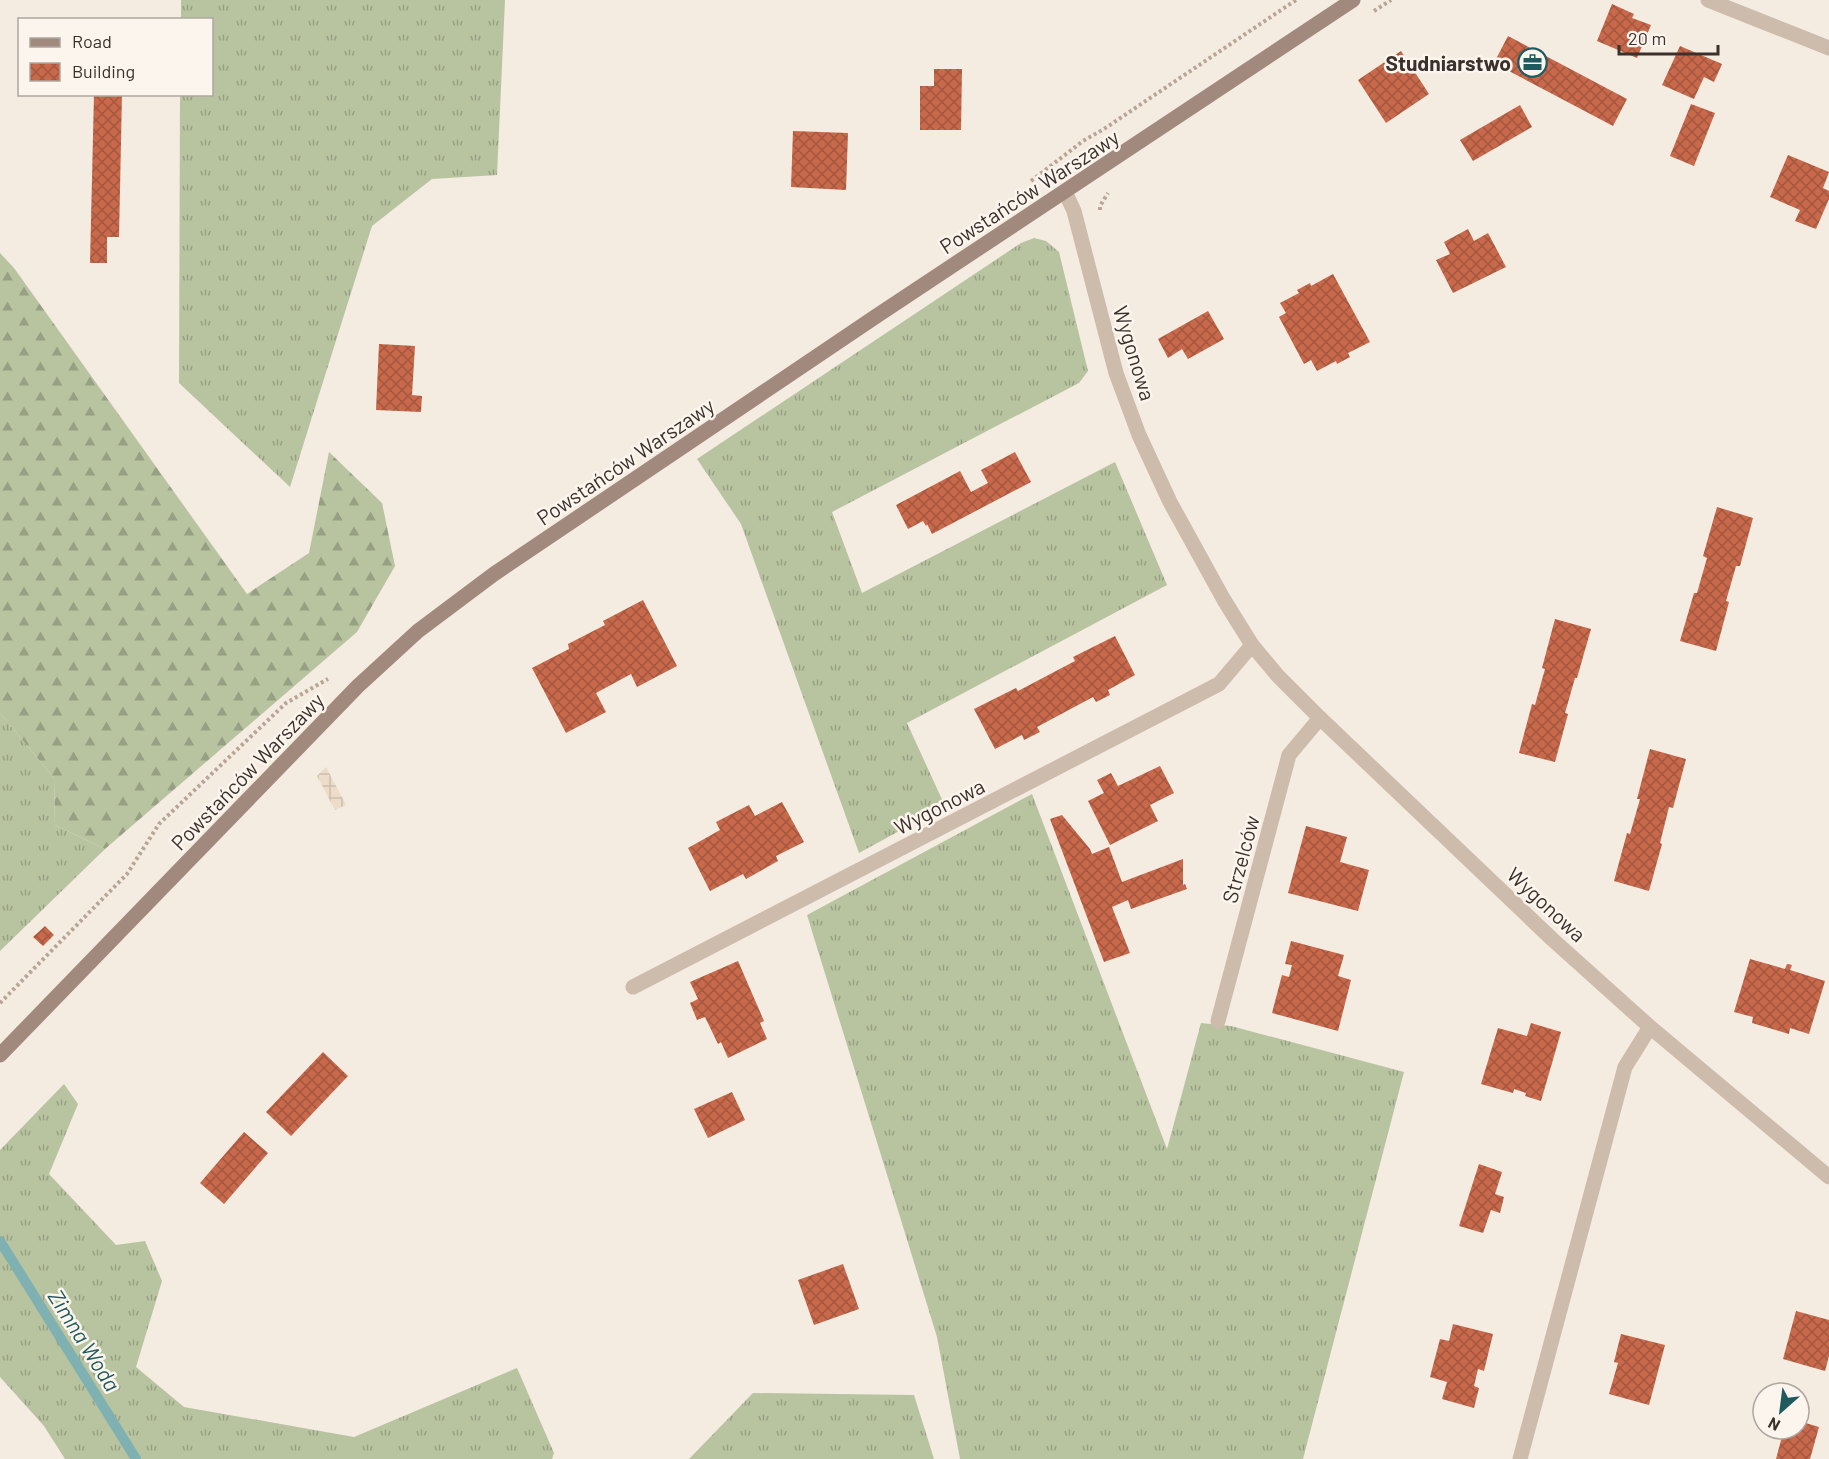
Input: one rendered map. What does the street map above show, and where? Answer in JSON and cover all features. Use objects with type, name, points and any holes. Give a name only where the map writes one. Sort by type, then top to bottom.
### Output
[{"type":"street","name":"Powstańców Warszawy","points":[[0,1055],[358,686],[418,631],[494,574],[878,315],[1353,0]]},
{"type":"street","points":[[1708,0],[1829,48]]},
{"type":"street","name":"Wygonowa","points":[[1065,192],[1077,220],[1116,373],[1139,435],[1170,502],[1224,600],[1252,645],[1278,676],[1320,718],[1552,939],[1650,1027],[1829,1177]]},
{"type":"street","name":"Wygonowa","points":[[633,987],[1219,684],[1252,645]]},
{"type":"street","name":"Strzelców","points":[[1218,1021],[1289,755],[1320,718]]},
{"type":"street","points":[[1520,1459],[1625,1067],[1650,1027]]},
{"type":"path","points":[[1083,141],[1296,0]]},
{"type":"path","points":[[0,1003],[127,874],[159,824],[286,703],[332,677]]},
{"type":"green space","points":[[181,0],[505,0],[497,175],[432,179],[372,226],[290,487],[179,383],[180,96],[213,96],[213,18],[181,18]]},
{"type":"green space","points":[[1034,238],[1046,241],[1059,252],[1088,371],[1079,383],[832,512],[862,593],[1115,462],[1167,585],[907,723],[945,806],[859,853],[741,524],[697,459],[1021,243]]},
{"type":"green space","points":[[0,253],[14,268],[247,594],[309,553],[329,452],[382,503],[395,566],[357,632],[105,849],[55,825],[54,778],[0,713]]},
{"type":"green space","points":[[0,713],[54,778],[55,825],[105,849],[0,951]]},
{"type":"green space","points":[[1032,794],[1167,1149],[1201,1023],[1231,1026],[1404,1072],[1303,1459],[960,1459],[937,1337],[807,915]]},
{"type":"green space","points":[[64,1084],[78,1104],[49,1174],[116,1245],[145,1241],[162,1281],[136,1367],[184,1407],[354,1437],[517,1368],[554,1453],[552,1459],[65,1459],[44,1426],[0,1377],[0,1150]]},
{"type":"green space","points":[[753,1393],[914,1395],[934,1459],[689,1459]]},
{"type":"shaded area","points":[[326,767],[346,805],[335,810],[317,776]]},
{"type":"building","points":[[1612,4],[1634,14],[1632,18],[1651,25],[1637,58],[1597,41]]},
{"type":"building","points":[[1508,36],[1627,99],[1613,126],[1494,63]]},
{"type":"building","points":[[1680,46],[1722,64],[1714,82],[1704,77],[1694,99],[1662,85]]},
{"type":"building","points":[[1401,51],[1429,94],[1386,123],[1358,80]]},
{"type":"building","points":[[934,69],[962,69],[961,130],[920,130],[920,86],[934,86]]},
{"type":"building","points":[[94,96],[122,96],[119,237],[107,237],[107,263],[90,263]]},
{"type":"building","points":[[1691,104],[1715,113],[1694,166],[1670,156]]},
{"type":"building","points":[[1520,105],[1532,127],[1473,161],[1460,140]]},
{"type":"building","points":[[793,131],[848,133],[846,190],[791,187]]},
{"type":"building","points":[[1788,155],[1829,172],[1823,188],[1829,191],[1829,199],[1816,229],[1795,221],[1800,210],[1770,197]]},
{"type":"building","points":[[1468,229],[1474,241],[1488,233],[1506,267],[1453,293],[1436,260],[1450,254],[1444,242]]},
{"type":"building","points":[[1333,274],[1370,342],[1348,353],[1350,357],[1317,371],[1311,360],[1304,364],[1279,317],[1286,313],[1280,303],[1299,293],[1297,290],[1310,283],[1311,286]]},
{"type":"building","points":[[1208,311],[1224,339],[1188,359],[1182,349],[1168,358],[1158,339]]},
{"type":"building","points":[[379,344],[415,346],[412,395],[422,396],[421,412],[376,410]]},
{"type":"building","points":[[1015,452],[1031,482],[932,534],[923,521],[908,529],[896,505],[960,471],[971,492],[988,483],[981,470]]},
{"type":"building","points":[[1717,507],[1753,518],[1740,566],[1736,566],[1726,601],[1729,602],[1716,651],[1680,641],[1707,558],[1703,556]]},
{"type":"building","points":[[643,600],[677,666],[637,687],[631,674],[596,693],[606,712],[566,733],[532,668],[569,649],[568,644],[605,625],[603,621]]},
{"type":"building","points":[[1555,619],[1591,629],[1565,713],[1568,714],[1555,762],[1519,753],[1532,704],[1535,705],[1545,669],[1542,668]]},
{"type":"building","points":[[1115,636],[1135,675],[1108,690],[1110,695],[1096,702],[1093,697],[1037,727],[1040,732],[1024,740],[1022,735],[995,749],[974,709],[1016,688],[1018,691],[1075,661],[1073,657]]},
{"type":"building","points":[[1650,749],[1686,759],[1673,808],[1669,807],[1649,891],[1614,881],[1627,833],[1630,834],[1640,799],[1637,799]]},
{"type":"building","points":[[1160,766],[1174,793],[1150,805],[1158,821],[1110,845],[1088,801],[1104,793],[1097,780],[1111,773],[1118,786]]},
{"type":"building","points":[[782,802],[804,842],[776,856],[778,861],[746,879],[743,874],[710,891],[688,848],[720,830],[716,822],[749,805],[755,816]]},
{"type":"building","points":[[1062,815],[1092,854],[1109,847],[1122,882],[1183,859],[1183,885],[1185,884],[1187,889],[1131,909],[1128,900],[1112,907],[1130,953],[1104,962],[1050,819]]},
{"type":"building","points":[[1306,826],[1347,837],[1340,862],[1369,870],[1358,911],[1288,893]]},
{"type":"building","points":[[45,926],[54,935],[43,946],[33,937]]},
{"type":"building","points":[[1291,941],[1344,955],[1338,976],[1351,980],[1338,1031],[1272,1013],[1282,975],[1289,977],[1292,965],[1285,964]]},
{"type":"building","points":[[1750,959],[1785,969],[1787,964],[1792,965],[1790,970],[1825,981],[1809,1034],[1790,1028],[1789,1034],[1752,1023],[1753,1017],[1734,1012]]},
{"type":"building","points":[[738,961],[764,1021],[760,1023],[767,1039],[728,1058],[721,1042],[718,1044],[705,1017],[697,1020],[690,1003],[698,999],[690,982]]},
{"type":"building","points":[[1531,1023],[1561,1032],[1541,1101],[1525,1096],[1526,1093],[1514,1089],[1513,1093],[1481,1084],[1498,1028],[1527,1036]]},
{"type":"building","points":[[323,1052],[348,1076],[291,1136],[266,1112]]},
{"type":"building","points":[[732,1092],[745,1120],[708,1138],[694,1109]]},
{"type":"building","points":[[244,1132],[268,1153],[224,1204],[200,1183]]},
{"type":"building","points":[[1479,1164],[1502,1172],[1495,1194],[1504,1197],[1500,1213],[1491,1210],[1483,1233],[1459,1226]]},
{"type":"building","points":[[843,1264],[859,1309],[814,1325],[798,1280]]},
{"type":"building","points":[[1796,1311],[1829,1320],[1829,1356],[1825,1371],[1783,1359]]},
{"type":"building","points":[[1453,1324],[1493,1334],[1484,1371],[1478,1369],[1474,1386],[1479,1388],[1474,1408],[1442,1399],[1447,1382],[1430,1377],[1440,1339],[1449,1341]]},
{"type":"building","points":[[1621,1334],[1665,1345],[1649,1405],[1609,1394],[1618,1363],[1614,1362]]},
{"type":"building","points":[[1811,1425],[1819,1427],[1810,1459],[1776,1459],[1781,1441],[1811,1441]]},
{"type":"waterway","name":"Zimna Woda","points":[[0,1241],[136,1459]]},
{"type":"place","name":"Studniarstwo","points":[[1532,62]]}]
